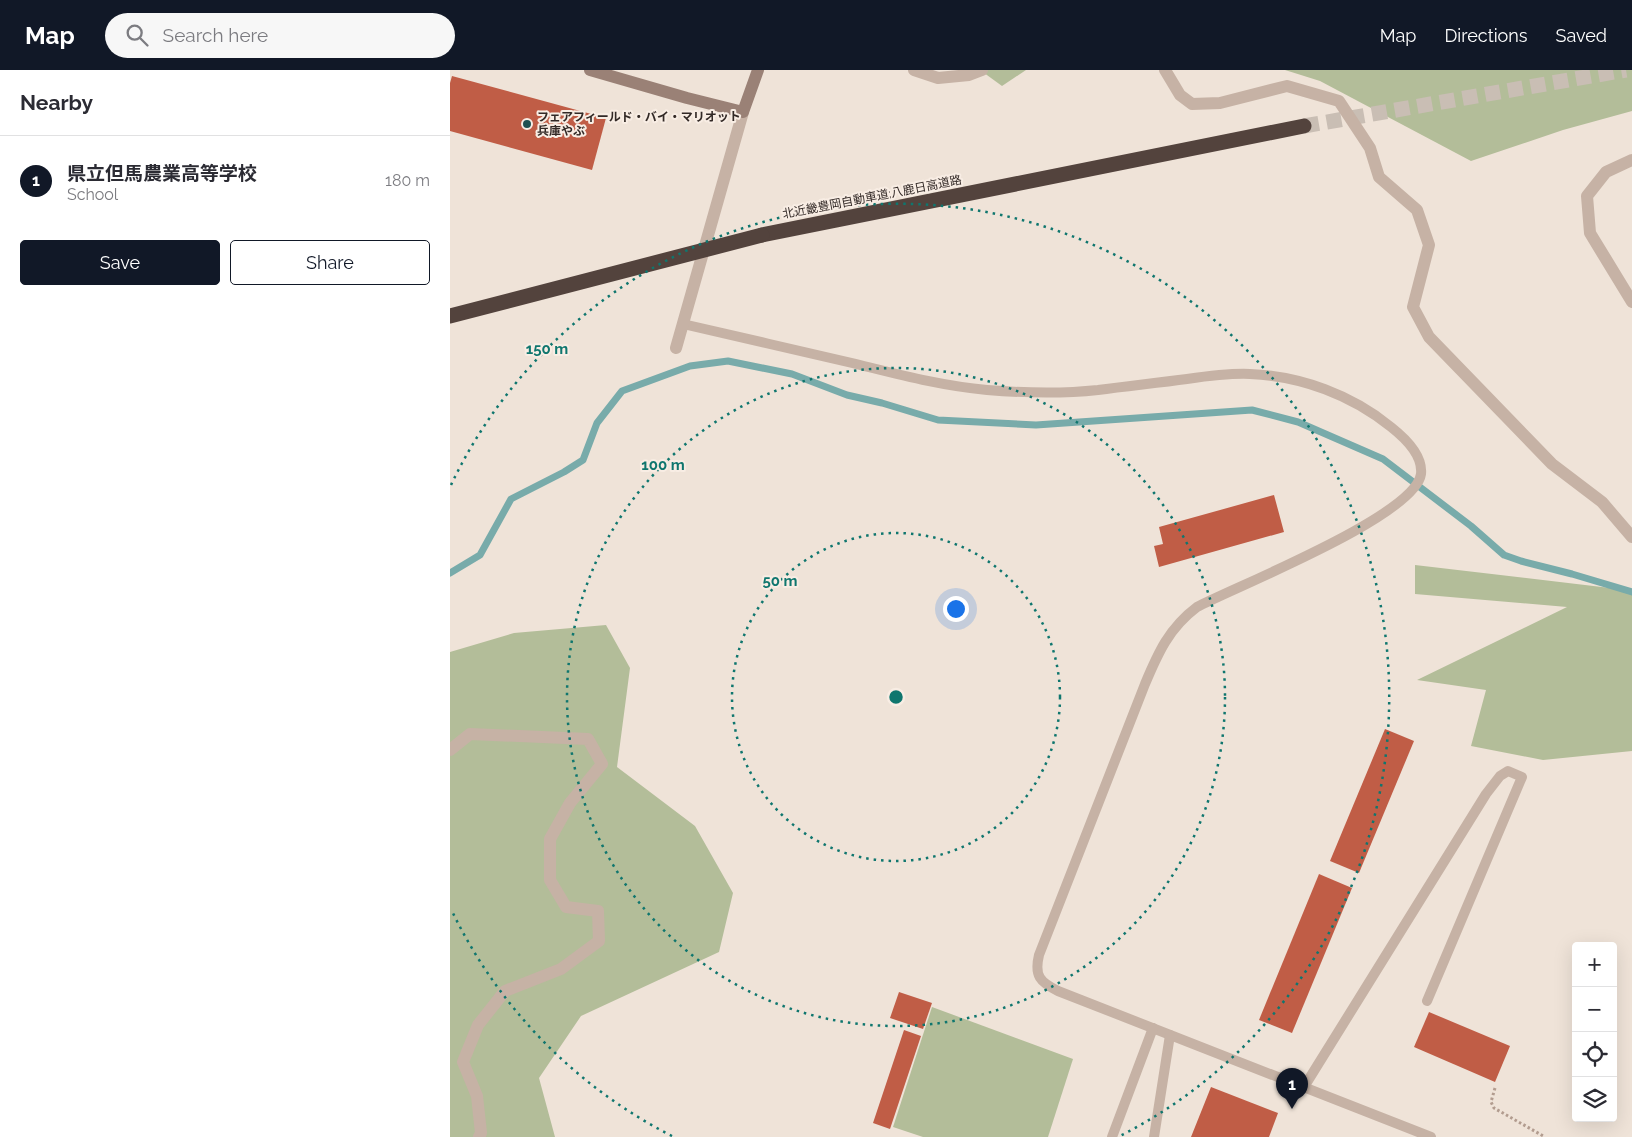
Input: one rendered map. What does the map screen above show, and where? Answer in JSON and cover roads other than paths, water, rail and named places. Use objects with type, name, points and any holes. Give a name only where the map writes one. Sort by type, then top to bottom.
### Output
[{"type":"highway","name":"北近畿豊岡自動車道;八鹿日高道路","points":[[450,316],[762,235],[1304,126]]},
{"type":"street","points":[[590,70],[742,112]]},
{"type":"street","points":[[676,348],[742,112],[758,70]]},
{"type":"street","points":[[914,70],[938,78],[969,75],[982,70]]},
{"type":"street","points":[[1165,70],[1180,94],[1192,104],[1220,103],[1287,86],[1339,101],[1370,148],[1379,177],[1417,210],[1429,245],[1414,307],[1429,337],[1552,464],[1602,502],[1632,537]]},
{"type":"street","points":[[1632,160],[1606,172],[1587,196],[1590,233],[1632,302]]},
{"type":"street","points":[[450,750],[470,734],[588,740],[602,764],[570,803],[550,839],[550,880],[566,907],[598,911],[599,941],[561,969],[505,991],[478,1025],[463,1062],[477,1096],[480,1137]]},
{"type":"lane","points":[[683,324],[917,379],[986,390],[1058,392],[1095,390],[1224,375],[1278,376],[1306,383],[1356,403],[1379,417],[1400,434],[1417,455],[1421,466],[1420,478],[1414,489],[1405,498],[1343,538],[1197,607],[1171,631],[1153,666],[1039,955],[1037,972],[1044,984],[1051,988],[1432,1137]]},
{"type":"lane","points":[[1304,1087],[1486,794],[1500,776],[1508,771],[1522,777],[1427,1001]]},
{"type":"lane","points":[[1112,1137],[1153,1028]]},
{"type":"lane","points":[[1154,1137],[1170,1035]]},
{"type":"waterway","points":[[450,573],[480,555],[511,499],[564,472],[583,460],[597,423],[622,391],[690,366],[728,361],[792,374],[847,395],[882,403],[938,420],[1036,425],[1252,410],[1298,422],[1383,459],[1471,526],[1504,555],[1632,592]]},
{"type":"tunnel","points":[[1304,126],[1626,70]]},
{"type":"place","name":"フェアフィールド・バイ・マリオット 兵庫やぶ","points":[[527,124]]},
{"type":"place","name":"県立但馬農業高等学校","points":[[1292,1109]]}]
